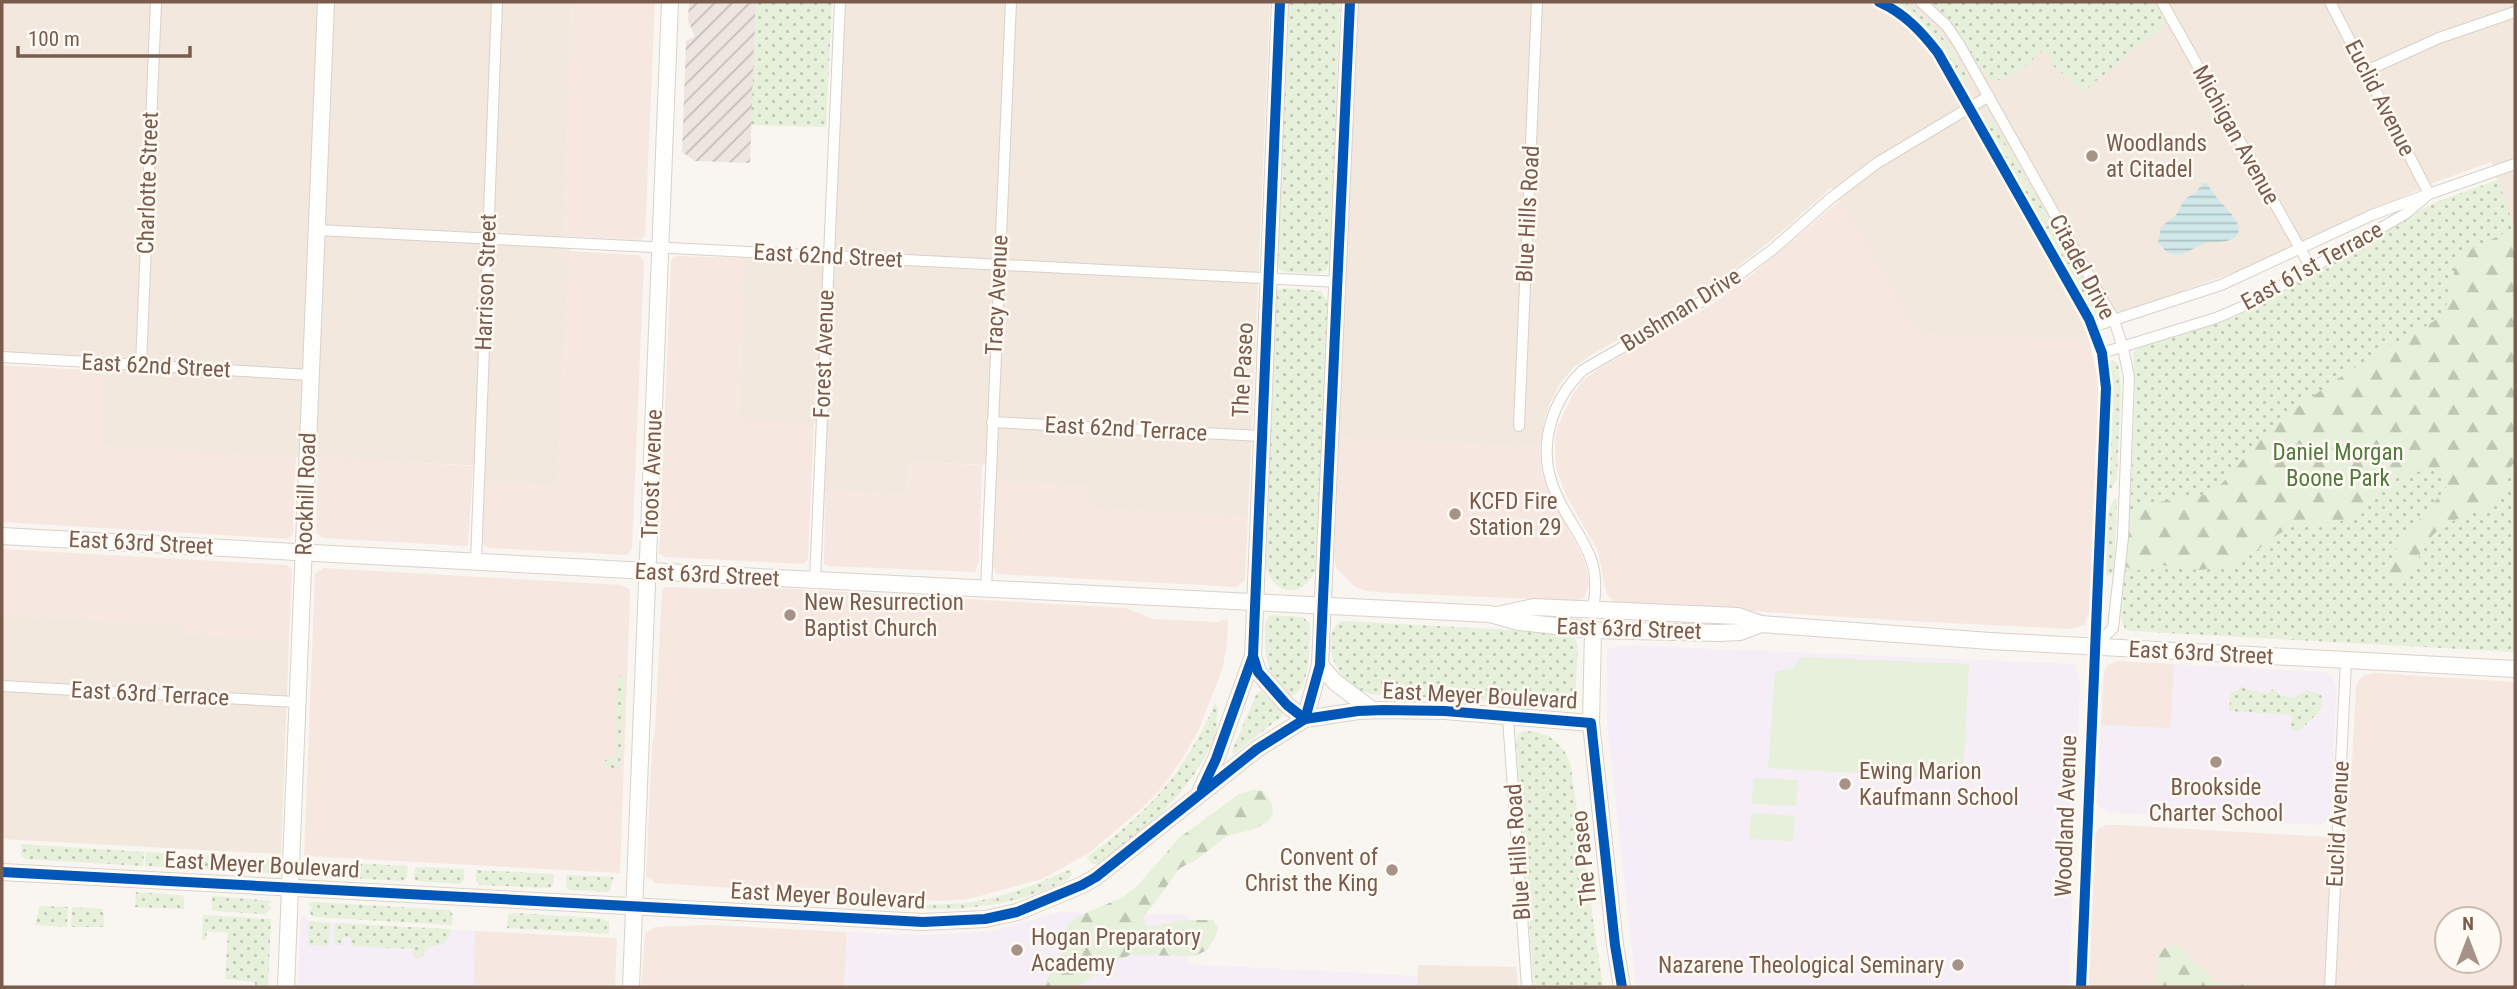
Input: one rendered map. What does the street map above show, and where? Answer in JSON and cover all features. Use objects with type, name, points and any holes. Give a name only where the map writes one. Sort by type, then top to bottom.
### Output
[{"type":"main road","name":"Rockhill Road","points":[[286,987],[326,2]]},
{"type":"main road","name":"Troost Avenue","points":[[631,987],[670,2]]},
{"type":"main road","name":"The Paseo","points":[[1280,2],[1253,656],[1258,673],[1286,705],[1305,719]]},
{"type":"main road","points":[[1305,719],[1320,664],[1350,2]]},
{"type":"main road","name":"East 63rd Street","points":[[2,536],[1497,615],[1519,622],[1593,630],[1720,633],[1741,632],[1761,624]]},
{"type":"main road","name":"East 63rd Street","points":[[1497,615],[1534,607],[1738,616],[1761,624],[2094,646],[2515,669]]},
{"type":"main road","points":[[1519,622],[1553,617],[1575,619],[1586,616],[1592,609]]},
{"type":"main road","points":[[1591,723],[1593,630],[1596,623],[1672,613]]},
{"type":"main road","points":[[1199,794],[1216,759],[1253,656]]},
{"type":"main road","points":[[1320,664],[1335,682],[1371,710]]},
{"type":"main road","name":"East Meyer Boulevard","points":[[2,872],[923,922],[985,919],[1017,912],[1096,877],[1257,749],[1305,719],[1371,710],[1445,711],[1591,723]]},
{"type":"main road","name":"The Paseo","points":[[1591,723],[1622,987]]},
{"type":"street","name":"Charlotte Street","points":[[141,365],[156,2]]},
{"type":"street","name":"Harrison Street","points":[[476,561],[497,2]]},
{"type":"street","name":"Forest Avenue","points":[[815,580],[840,2]]},
{"type":"street","name":"Tracy Avenue","points":[[986,589],[1011,2]]},
{"type":"street","name":"Blue Hills Road","points":[[1519,426],[1537,2]]},
{"type":"street","name":"Citadel Drive","points":[[1879,2],[1895,9],[1921,30],[1938,53],[2092,327],[2102,353],[2106,388],[2094,646]]},
{"type":"street","name":"Citadel Drive","points":[[1921,2],[1946,25],[1989,96],[2114,320],[2123,348],[2129,377],[2123,537],[2113,628],[2094,646]]},
{"type":"street","name":"Michigan Avenue","points":[[2162,2],[2311,268]]},
{"type":"street","name":"Euclid Avenue","points":[[2330,2],[2429,194]]},
{"type":"street","points":[[2366,71],[2439,38],[2515,12]]},
{"type":"street","name":"Bushman Drive","points":[[1592,609],[1595,578],[1589,551],[1555,491],[1547,460],[1547,442],[1552,421],[1570,383],[1583,370],[1706,299],[1772,250],[1831,198],[1877,163],[1989,96]]},
{"type":"street","name":"East 61st Terrace","points":[[2102,353],[2216,318],[2239,308],[2405,214],[2429,194],[2515,164]]},
{"type":"street","points":[[2092,327],[2221,285],[2394,205],[2429,194]]},
{"type":"street","name":"East 62nd Street","points":[[317,230],[1339,282]]},
{"type":"street","name":"East 62nd Street","points":[[2,357],[311,375]]},
{"type":"street","name":"East 62nd Terrace","points":[[992,422],[1261,436]]},
{"type":"street","name":"Woodland Avenue","points":[[2081,987],[2094,646]]},
{"type":"street","name":"Euclid Avenue","points":[[2330,987],[2346,661]]},
{"type":"street","name":"East 63rd Terrace","points":[[2,686],[297,702]]},
{"type":"street","name":"Blue Hills Road","points":[[1508,718],[1527,987]]},
{"type":"shaded area","points":[[2,2],[572,2],[564,236],[570,251],[557,486],[484,482],[484,466],[102,447],[105,358],[2,352]]},
{"type":"shaded area","points":[[572,2],[655,2],[645,236],[641,240],[564,236]]},
{"type":"shaded area","points":[[689,2],[756,2],[750,163],[695,161],[682,152],[686,41],[695,36],[688,21]]},
{"type":"shaded area","points":[[845,2],[1270,2],[1248,517],[1090,509],[1091,486],[995,482],[995,465],[909,462],[907,495],[825,491],[827,424],[739,420],[743,258],[834,263]]},
{"type":"shaded area","points":[[1357,2],[2515,2],[2515,230],[2491,162],[2433,183],[2243,269],[2124,312],[2089,340],[1919,335],[1832,187],[1772,240],[1724,277],[1573,368],[1559,385],[1550,404],[1540,447],[1339,439]]},
{"type":"shaded area","points":[[1841,200],[1920,335],[2089,340],[2098,379],[2098,398],[2089,614],[2084,625],[2071,629],[1623,603],[1615,602],[1606,593],[1598,551],[1566,495],[1556,468],[1557,428],[1573,394],[1583,380],[1603,366],[1708,307],[1740,284]]},
{"type":"shaded area","points":[[570,251],[638,255],[644,261],[632,549],[627,555],[488,548],[481,540],[484,482],[557,486]]},
{"type":"shaded area","points":[[677,256],[743,258],[739,419],[814,423],[808,559],[803,564],[665,557],[659,553],[671,261]]},
{"type":"shaded area","points":[[2,365],[105,371],[102,447],[296,456],[293,534],[288,539],[2,522]]},
{"type":"shaded area","points":[[1339,439],[1540,447],[1542,474],[1550,495],[1584,559],[1589,584],[1584,598],[1577,601],[1391,593],[1355,587],[1336,568],[1334,557]]},
{"type":"shaded area","points":[[318,457],[473,466],[468,545],[323,538],[316,533]]},
{"type":"shaded area","points":[[909,462],[982,465],[979,561],[975,572],[824,564],[825,491],[907,495]]},
{"type":"shaded area","points":[[995,482],[1091,486],[1091,509],[1248,517],[1245,580],[1237,587],[997,574],[992,566]]},
{"type":"shaded area","points":[[2,549],[288,565],[292,571],[289,639],[183,634],[183,624],[2,615]]},
{"type":"shaded area","points":[[323,568],[620,585],[629,589],[620,873],[304,856],[315,574]]},
{"type":"shaded area","points":[[665,587],[756,587],[1125,608],[1154,619],[1216,622],[1228,619],[1227,642],[1223,667],[1199,729],[1160,790],[1089,853],[1042,879],[969,899],[942,901],[655,883],[646,878],[652,744],[662,592]]},
{"type":"shaded area","points":[[2,615],[184,624],[184,634],[289,639],[281,854],[2,839]]},
{"type":"shaded area","name":"Ewing Marion Kaufmann School","points":[[1621,645],[2074,664],[2080,682],[2069,987],[1636,987],[1607,723],[1607,650]]},
{"type":"shaded area","points":[[2118,661],[2174,664],[2171,729],[2101,725],[2104,672],[2108,665]]},
{"type":"shaded area","name":"Brookside Charter School","points":[[2174,664],[2324,672],[2333,677],[2336,687],[2332,809],[2329,820],[2320,825],[2177,818],[2110,812],[2100,808],[2096,800],[2101,725],[2171,728]]},
{"type":"shaded area","points":[[2376,673],[2515,682],[2515,987],[2089,987],[2095,835],[2098,829],[2105,825],[2121,825],[2344,838],[2356,687],[2364,675]]},
{"type":"shaded area","name":"Hogan Preparatory Academy","points":[[1059,912],[1189,915],[1187,964],[1417,976],[1417,987],[844,987],[847,932],[925,935],[993,931]]},
{"type":"shaded area","points":[[301,916],[307,917],[307,921],[475,931],[473,987],[298,987]]},
{"type":"shaded area","points":[[710,925],[847,932],[844,987],[641,987],[645,934],[655,927]]},
{"type":"shaded area","points":[[475,931],[617,938],[615,987],[473,987]]},
{"type":"shaded area","points":[[1418,965],[1516,967],[1518,987],[1417,987]]},
{"type":"green space","points":[[756,2],[832,2],[826,127],[751,125]]},
{"type":"green space","points":[[1286,2],[1340,2],[1330,261],[1326,270],[1318,274],[1285,272],[1280,270],[1276,263]]},
{"type":"green space","points":[[1890,2],[1905,2],[1937,29],[1967,76],[1967,83],[1961,81],[1931,37],[1912,18]]},
{"type":"green space","points":[[1930,2],[2154,2],[2166,23],[2084,91],[2051,64],[2052,55],[2039,51],[2017,72],[2002,79],[1989,80],[1956,30]]},
{"type":"green space","points":[[1986,121],[1993,122],[2101,311],[2100,318],[2094,316],[1986,128]]},
{"type":"green space","name":"Daniel Morgan Boone Park","points":[[2498,180],[2515,230],[2515,652],[2125,629],[2121,618],[2130,512],[2135,391],[2133,353],[2138,348],[2236,317],[2260,306],[2418,211]]},
{"type":"green space","points":[[2515,228],[2515,462],[2507,473],[2499,501],[2456,520],[2435,533],[2411,570],[2399,581],[2387,576],[2392,557],[2446,488],[2442,476],[2436,471],[2427,470],[2397,476],[2360,516],[2338,522],[2296,524],[2239,564],[2200,570],[2153,564],[2136,571],[2126,567],[2128,528],[2135,512],[2153,503],[2199,496],[2217,487],[2274,425],[2352,369],[2439,317],[2448,301],[2455,267],[2463,253]]},
{"type":"green space","points":[[1287,288],[1321,291],[1328,309],[1317,564],[1313,576],[1306,584],[1290,590],[1274,582],[1268,573],[1265,560],[1276,292]]},
{"type":"green space","points":[[2112,360],[2118,363],[2121,388],[2117,478],[2111,489],[2109,488]]},
{"type":"green space","points":[[2114,499],[2117,499],[2117,503],[2114,573],[2107,576],[2108,513]]},
{"type":"green space","points":[[1271,615],[1303,617],[1310,624],[1304,683],[1293,696],[1279,685],[1270,670],[1265,627]]},
{"type":"green space","points":[[1342,621],[1573,635],[1578,646],[1575,700],[1559,705],[1370,694],[1350,684],[1334,662],[1331,634]]},
{"type":"green space","points":[[1802,657],[1969,664],[1964,763],[1958,771],[1943,778],[1768,768],[1775,672],[1792,668]]},
{"type":"green space","points":[[617,676],[624,681],[620,768],[606,768],[605,760],[615,758]]},
{"type":"green space","points":[[2242,686],[2268,693],[2275,688],[2279,695],[2293,698],[2308,690],[2321,695],[2322,706],[2301,730],[2291,730],[2292,715],[2229,711],[2231,691],[2237,691]]},
{"type":"green space","points":[[1261,691],[1283,712],[1282,716],[1234,754],[1232,751],[1255,697]]},
{"type":"green space","points":[[1215,703],[1218,713],[1214,739],[1185,786],[1159,815],[1130,841],[1098,864],[1092,864],[1087,857],[1129,824],[1163,790],[1191,751]]},
{"type":"green space","points":[[1523,731],[1538,732],[1551,738],[1562,748],[1570,762],[1603,987],[1534,987],[1516,741]]},
{"type":"green space","points":[[1753,778],[1798,780],[1796,806],[1752,804]]},
{"type":"green space","points":[[1253,790],[1263,791],[1272,804],[1273,814],[1268,821],[1255,829],[1227,836],[1196,860],[1180,868],[1144,917],[1145,926],[1182,920],[1213,920],[1218,928],[1207,950],[1195,956],[1130,955],[1104,967],[1078,987],[1043,987],[1060,954],[1068,924],[1077,917],[1123,897],[1138,885],[1179,838],[1239,794]]},
{"type":"green space","points":[[1751,813],[1795,816],[1793,841],[1750,839]]},
{"type":"green space","points":[[21,844],[144,852],[143,866],[25,859],[21,855]]},
{"type":"green space","points":[[146,852],[270,859],[273,862],[273,872],[145,866]]},
{"type":"green space","points":[[310,861],[408,866],[407,877],[403,881],[315,876],[310,874]]},
{"type":"green space","points":[[415,867],[464,869],[464,880],[459,884],[418,881],[414,879]]},
{"type":"green space","points":[[1071,869],[1072,874],[1062,883],[1000,903],[949,909],[845,906],[847,899],[925,904],[967,903],[998,897]]},
{"type":"green space","points":[[476,870],[554,874],[553,885],[549,888],[480,885],[476,881]]},
{"type":"green space","points":[[566,875],[613,877],[610,891],[606,892],[570,890],[566,887]]},
{"type":"green space","points":[[136,892],[182,895],[184,909],[135,907]]},
{"type":"green space","points":[[212,896],[271,901],[268,906],[272,907],[266,914],[212,911]]},
{"type":"green space","points":[[309,903],[449,910],[453,915],[452,925],[315,917],[311,915],[309,910],[312,907]]},
{"type":"green space","points":[[40,906],[68,907],[67,927],[35,925]]},
{"type":"green space","points":[[72,907],[103,909],[104,927],[71,927]]},
{"type":"green space","points":[[514,913],[600,918],[609,922],[609,934],[507,928],[508,915]]},
{"type":"green space","points":[[203,915],[271,919],[268,987],[255,987],[255,983],[251,981],[225,979],[228,933],[207,931],[206,940],[202,940]]},
{"type":"green space","points":[[309,921],[331,923],[328,946],[308,945]]},
{"type":"green space","points":[[335,923],[452,929],[445,943],[427,948],[421,958],[413,958],[413,949],[351,946],[351,937],[343,937],[342,945],[334,945]]},
{"type":"green space","points":[[2176,945],[2184,951],[2189,961],[2201,965],[2216,984],[2244,984],[2248,987],[2155,987],[2158,953],[2166,947]]},
{"type":"water","points":[[2203,183],[2207,183],[2235,218],[2239,230],[2237,236],[2227,241],[2203,244],[2182,254],[2168,253],[2158,243],[2161,227],[2176,215],[2185,199]]},
{"type":"cycle path","points":[[1280,2],[1253,656],[1258,672],[1287,705],[1305,719]]},
{"type":"cycle path","points":[[1305,719],[1320,665],[1350,2]]},
{"type":"cycle path","points":[[1879,2],[1912,23],[1938,53],[2089,319],[2102,353],[2106,388],[2081,987]]},
{"type":"cycle path","points":[[1202,789],[1216,759],[1253,656]]},
{"type":"cycle path","points":[[2,872],[923,922],[985,919],[1017,912],[1096,877],[1257,749],[1305,719],[1358,711],[1445,711],[1591,723],[1622,987]]},
{"type":"place","name":"Woodlands at Citadel","points":[[2092,156]]},
{"type":"place","name":"KCFD Fire Station 29","points":[[1455,514]]},
{"type":"place","name":"New Resurrection Baptist Church","points":[[790,615]]},
{"type":"place","name":"Brookside Charter School","points":[[2216,762]]},
{"type":"place","name":"Ewing Marion Kaufmann School","points":[[1845,784]]},
{"type":"place","name":"Convent of Christ the King","points":[[1392,870]]},
{"type":"place","name":"Hogan Preparatory Academy","points":[[1017,950]]},
{"type":"place","name":"Nazarene Theological Seminary","points":[[1958,965]]}]
